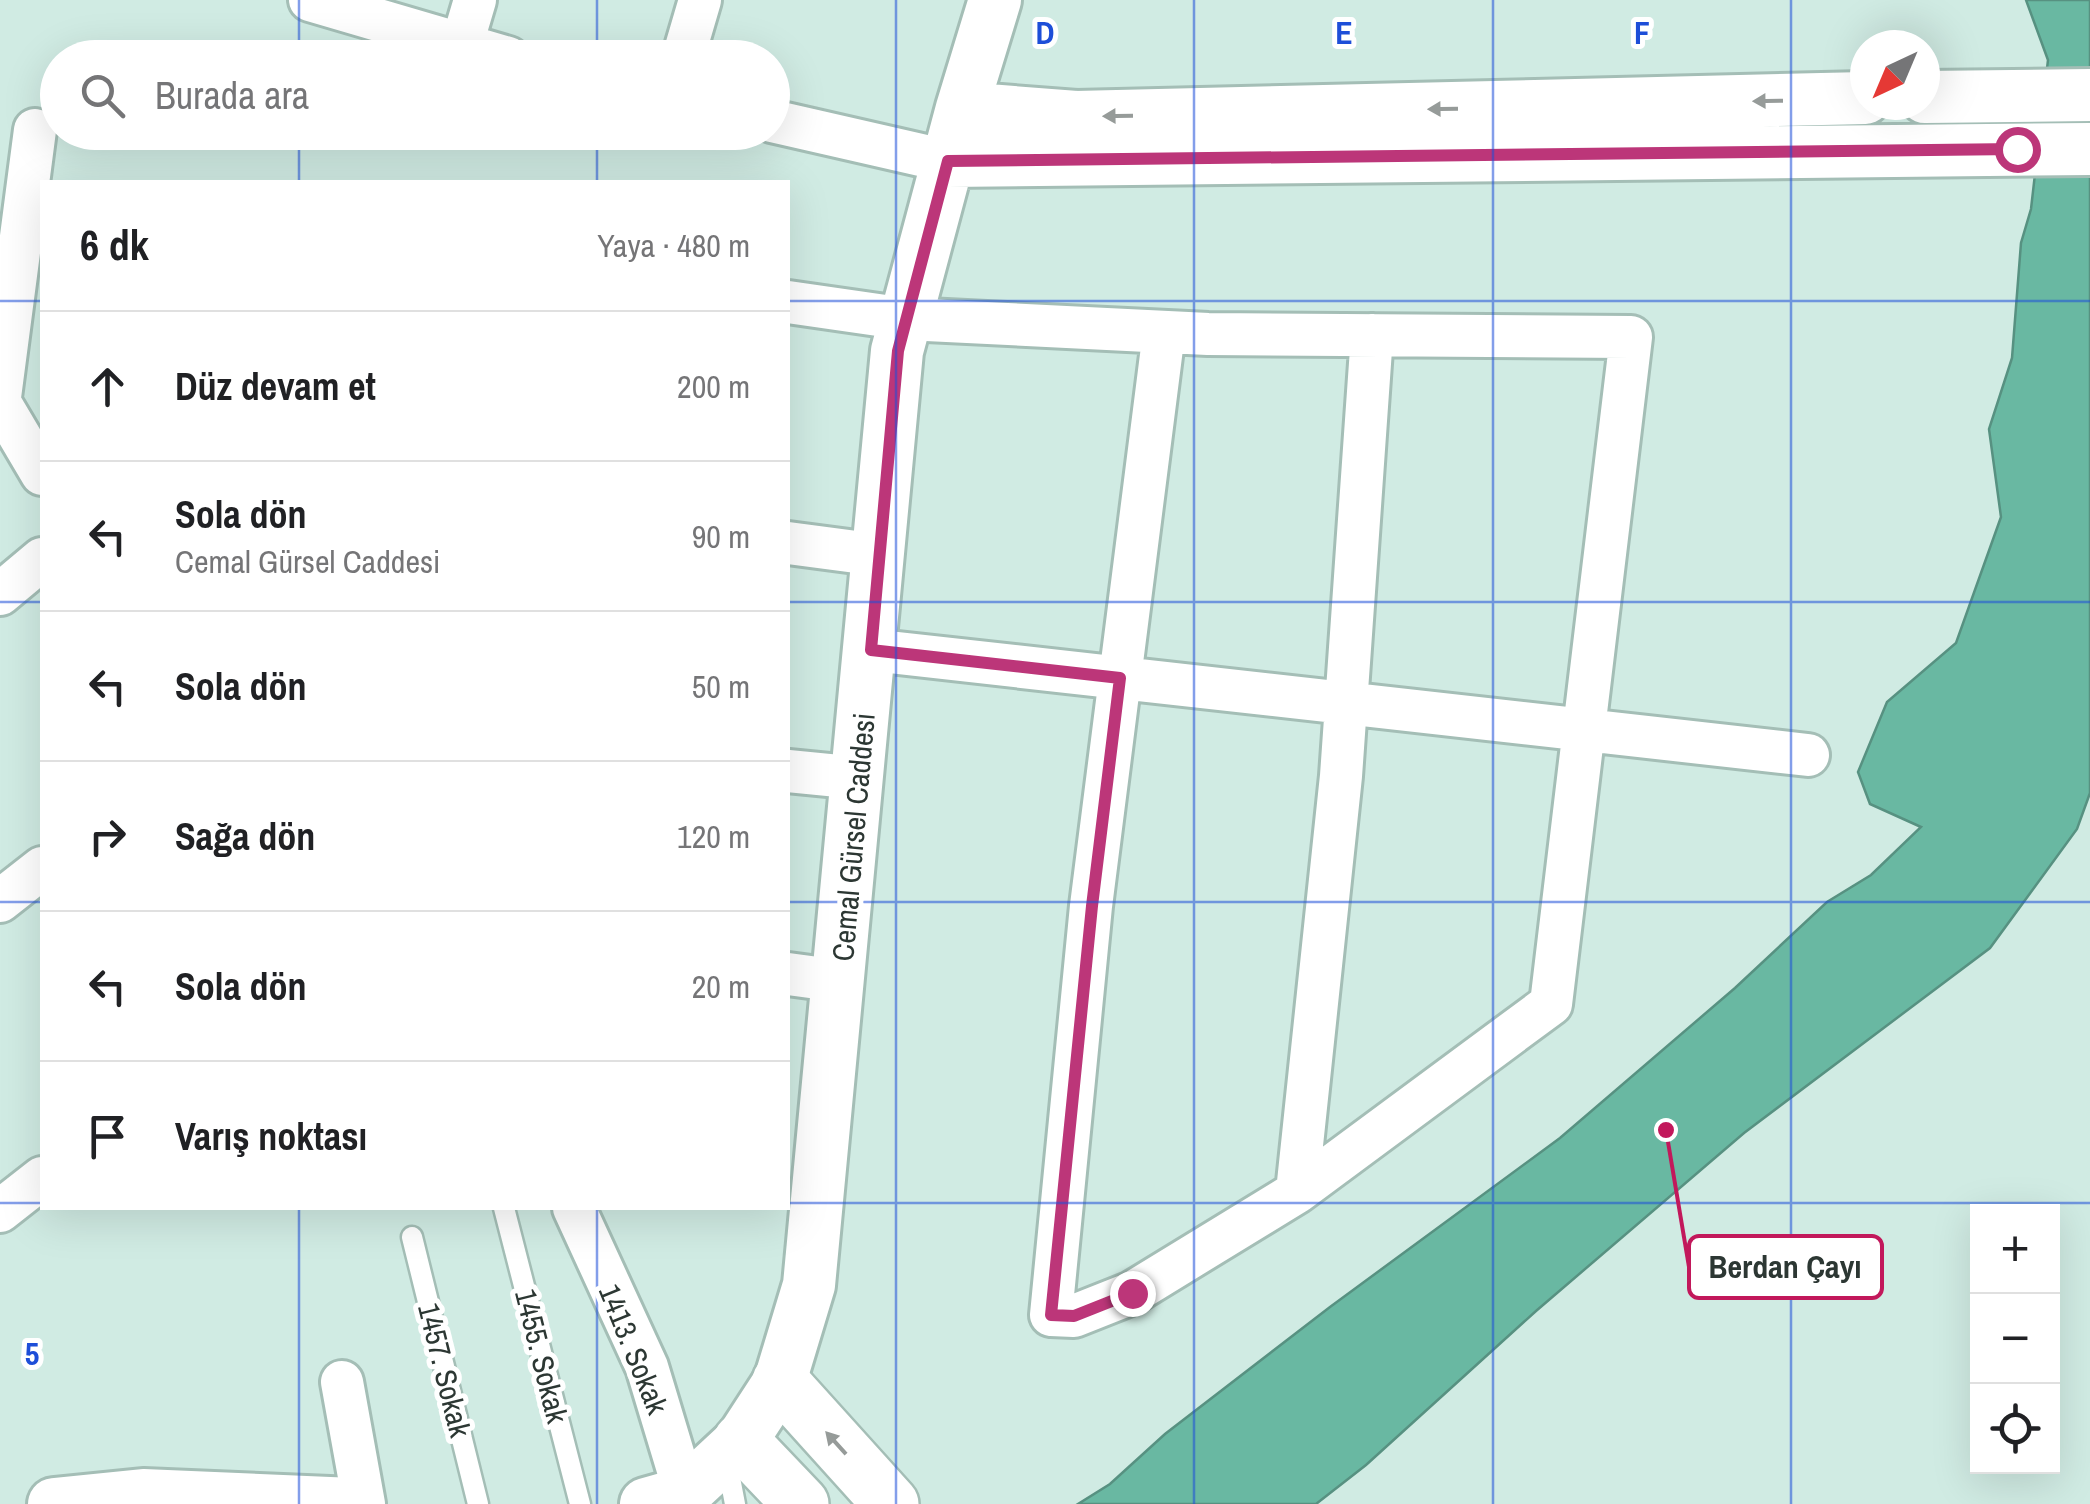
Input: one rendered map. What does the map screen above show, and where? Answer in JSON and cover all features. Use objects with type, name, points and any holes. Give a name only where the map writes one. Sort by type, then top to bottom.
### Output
[{"type":"main road","points":[[780,1381],[892,1504]]},
{"type":"main road","points":[[734,1467],[801,1504]]},
{"type":"street","points":[[310,0],[448,40]]},
{"type":"street","points":[[463,40],[474,0]]},
{"type":"street","points":[[688,40],[700,0]]},
{"type":"street","name":"Cemal Gürsel Caddesi","points":[[665,1499],[734,1467],[780,1381],[809,1285],[803,1197],[840,981],[898,351],[994,0]]},
{"type":"street","points":[[1940,97],[2090,96]]},
{"type":"street","points":[[962,108],[1076,118],[1850,98]]},
{"type":"street","points":[[790,125],[948,161],[2090,149]]},
{"type":"street","points":[[35,130],[0,400],[40,470]]},
{"type":"street","points":[[790,302],[906,320],[1164,332],[1631,337],[1551,1004],[1297,1192],[1132,1293],[1074,1316],[1051,1315],[1092,906],[1164,332]]},
{"type":"street","points":[[1297,1192],[1346,704],[1372,335]]},
{"type":"street","points":[[790,542],[880,555]]},
{"type":"street","points":[[0,594],[40,561]]},
{"type":"street","points":[[871,650],[1808,755]]},
{"type":"street","points":[[790,771],[859,778]]},
{"type":"street","points":[[0,902],[40,870]]},
{"type":"street","points":[[790,974],[840,981]]},
{"type":"street","points":[[0,1210],[40,1180]]},
{"type":"street","name":"1413. Sokak","points":[[575,1210],[647,1367],[665,1499]]},
{"type":"street","points":[[342,1382],[364,1504]]},
{"type":"street","points":[[54,1504],[143,1495],[354,1504]]},
{"type":"lane","name":"1455. Sokak","points":[[505,1210],[580,1504]]},
{"type":"lane","name":"1457. Sokak","points":[[412,1237],[478,1504]]},
{"type":"shaded area","points":[[2026,0],[2090,0],[2090,793],[2077,829],[1990,948],[1744,1133],[1536,1311],[1366,1465],[1316,1504],[1078,1504],[1110,1484],[1165,1434],[1330,1307],[1560,1138],[1735,988],[1827,902],[1871,875],[1921,827],[1870,804],[1858,772],[1887,702],[1956,643],[2001,517],[1989,429],[2012,358],[2021,243],[2031,209],[2048,60]]},
{"type":"place","name":"Berdan Çayı","points":[[1666,1130]]},
{"type":"route","points":[[1132,1293],[1074,1316],[1051,1315],[1092,906],[1120,678],[871,650],[898,351],[948,161],[2017,149]]}]
